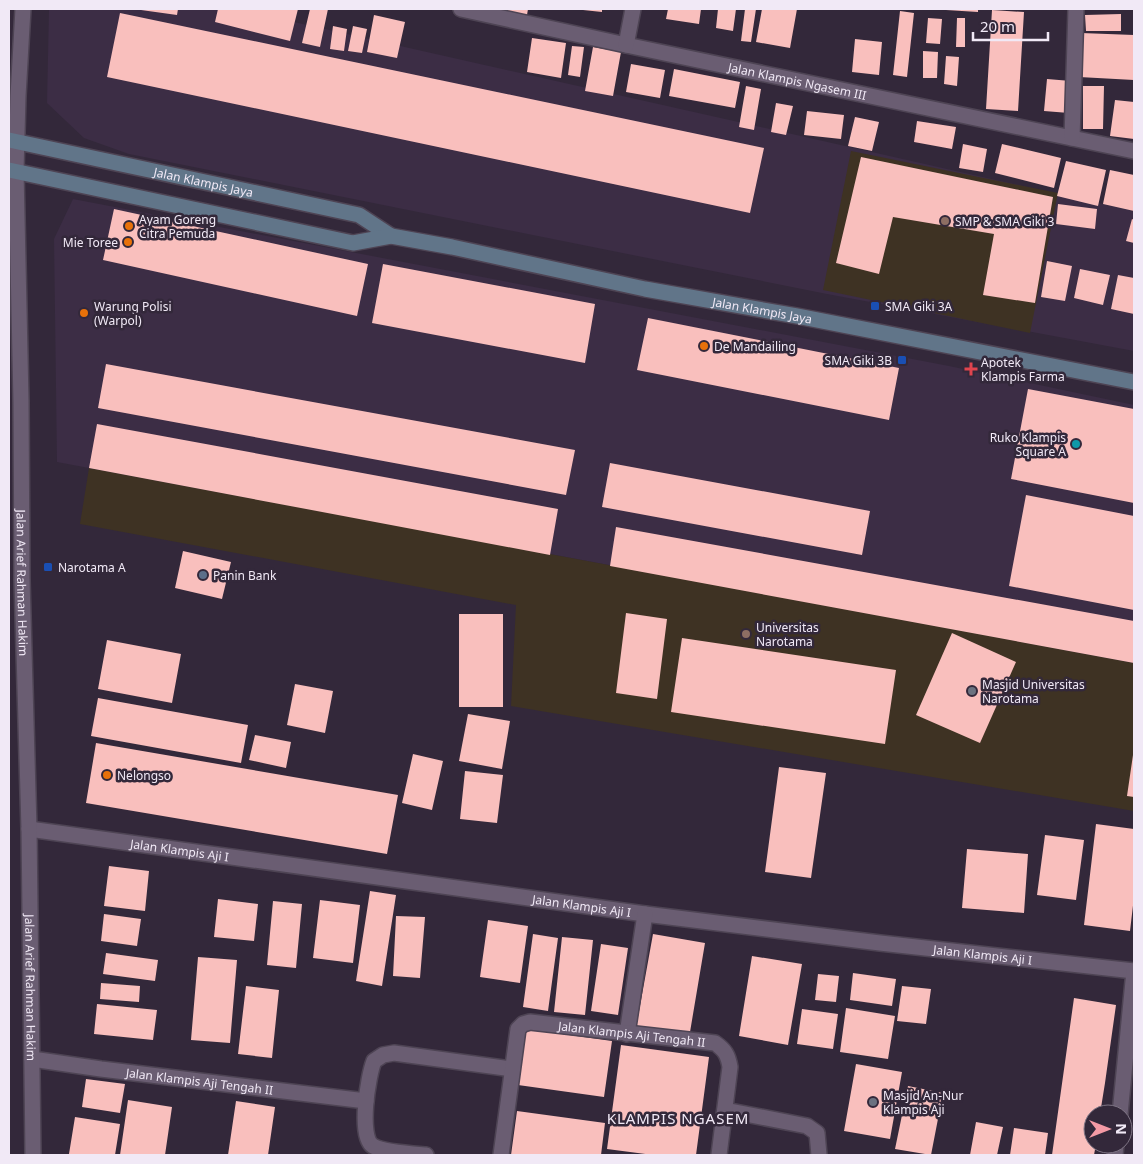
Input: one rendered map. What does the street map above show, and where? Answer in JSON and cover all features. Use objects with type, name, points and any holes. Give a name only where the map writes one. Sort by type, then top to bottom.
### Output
[{"type":"main road","name":"Jalan Klampis Jaya","points":[[12,141],[359,215],[391,236]]},
{"type":"main road","name":"Jalan Klampis Jaya","points":[[12,170],[353,243],[391,236],[646,289],[807,318],[1134,382]]},
{"type":"street","name":"Jalan Arief Rahman Hakim","points":[[23,9],[12,141],[22,401],[14,541],[28,829],[33,1155]]},
{"type":"street","name":"Jalan Klampis Ngasem III","points":[[461,9],[1134,151]]},
{"type":"street","points":[[626,45],[633,9]]},
{"type":"street","points":[[1072,138],[1076,9]]},
{"type":"street","name":"Jalan Klampis Aji I","points":[[28,829],[645,914],[870,942],[1134,971]]},
{"type":"street","points":[[627,1034],[645,914]]},
{"type":"street","points":[[1121,1104],[1134,971]]},
{"type":"street","name":"Jalan Klampis Aji Tengah II","points":[[501,1155],[518,1029],[523,1024],[530,1022],[715,1043],[728,1055],[730,1067],[719,1155]]},
{"type":"street","points":[[426,1155],[379,1149],[372,1146],[368,1139],[366,1101],[374,1061],[394,1053],[512,1069]]},
{"type":"street","name":"Jalan Klampis Aji Tengah II","points":[[32,1059],[366,1101]]},
{"type":"street","points":[[726,1110],[808,1126],[817,1133],[819,1155]]},
{"type":"shaded area","points":[[49,9],[236,9],[1134,211],[1134,351],[827,294],[129,154],[84,138],[47,103]]},
{"type":"shaded area","name":"SMP & SMA Giki 3","points":[[851,151],[1058,193],[1030,333],[823,290]]},
{"type":"shaded area","points":[[73,199],[949,366],[1134,405],[1134,663],[57,462],[54,239]]},
{"type":"shaded area","name":"Universitas Narotama","points":[[89,468],[1134,663],[1134,811],[511,706],[516,605],[80,524]]},
{"type":"building","points":[[141,9],[178,9],[177,15]]},
{"type":"building","points":[[218,9],[298,9],[290,41],[215,22]]},
{"type":"building","points":[[310,9],[328,9],[320,47],[302,43]]},
{"type":"building","points":[[496,9],[528,9],[527,15]]},
{"type":"building","points":[[602,9],[602,12],[583,10]]},
{"type":"building","points":[[668,9],[701,9],[699,24],[666,19]]},
{"type":"building","points":[[718,9],[736,9],[733,31],[716,28]]},
{"type":"building","points":[[745,9],[756,9],[751,42],[741,41]]},
{"type":"building","points":[[762,9],[797,9],[790,48],[756,42]]},
{"type":"building","points":[[978,9],[978,12],[946,10]]},
{"type":"building","points":[[992,10],[1024,12],[1018,111],[986,109]]},
{"type":"building","points":[[900,11],[914,13],[907,77],[893,75]]},
{"type":"building","points":[[120,13],[764,148],[750,213],[107,77]]},
{"type":"building","points":[[1121,14],[1121,31],[1086,31],[1085,15]]},
{"type":"building","points":[[374,15],[405,22],[397,58],[367,52]]},
{"type":"building","points":[[928,18],[942,19],[940,44],[926,43]]},
{"type":"building","points":[[957,18],[965,18],[965,47],[956,47]]},
{"type":"building","points":[[333,26],[347,29],[344,51],[330,49]]},
{"type":"building","points":[[353,26],[367,29],[362,53],[348,51]]},
{"type":"building","points":[[1081,33],[1134,35],[1134,80],[1079,77]]},
{"type":"building","points":[[532,38],[566,43],[561,78],[527,72]]},
{"type":"building","points":[[855,39],[882,42],[879,75],[852,72]]},
{"type":"building","points":[[572,46],[584,47],[580,77],[568,75]]},
{"type":"building","points":[[593,47],[621,52],[613,96],[585,91]]},
{"type":"building","points":[[923,51],[938,52],[937,78],[923,78]]},
{"type":"building","points":[[946,56],[959,57],[957,86],[944,84]]},
{"type":"building","points":[[631,64],[665,70],[660,98],[626,92]]},
{"type":"building","points":[[674,69],[740,82],[735,108],[669,96]]},
{"type":"building","points":[[1047,79],[1071,81],[1069,113],[1044,111]]},
{"type":"building","points":[[746,86],[761,89],[754,130],[739,127]]},
{"type":"building","points":[[1083,86],[1104,86],[1103,129],[1083,129]]},
{"type":"building","points":[[1115,100],[1134,102],[1134,139],[1110,136]]},
{"type":"building","points":[[776,103],[793,106],[786,135],[771,132]]},
{"type":"building","points":[[807,111],[844,115],[841,139],[804,135]]},
{"type":"building","points":[[855,117],[879,122],[872,151],[848,146]]},
{"type":"building","points":[[917,121],[956,127],[952,149],[914,142]]},
{"type":"building","points":[[963,144],[987,149],[983,172],[959,168]]},
{"type":"building","points":[[1002,144],[1061,158],[1054,188],[995,173]]},
{"type":"building","points":[[861,157],[1053,197],[1035,303],[983,295],[994,234],[893,217],[879,274],[836,263]]},
{"type":"building","points":[[1066,161],[1106,170],[1098,206],[1057,196]]},
{"type":"building","points":[[1110,170],[1134,175],[1134,211],[1103,204]]},
{"type":"building","points":[[1058,204],[1097,209],[1095,229],[1056,224]]},
{"type":"building","points":[[114,209],[368,264],[357,316],[103,260]]},
{"type":"building","points":[[1132,219],[1134,220],[1134,243],[1126,241]]},
{"type":"building","points":[[1047,261],[1072,266],[1065,301],[1041,297]]},
{"type":"building","points":[[383,264],[595,304],[585,363],[372,323]]},
{"type":"building","points":[[1080,269],[1110,275],[1103,305],[1074,298]]},
{"type":"building","points":[[1118,275],[1134,278],[1134,314],[1111,309]]},
{"type":"building","points":[[648,318],[899,368],[889,420],[637,370]]},
{"type":"building","points":[[106,364],[575,450],[566,495],[98,408]]},
{"type":"building","name":"Ruko Klampis Square A","points":[[1028,389],[1134,409],[1134,503],[1011,479]]},
{"type":"building","points":[[97,424],[558,509],[550,555],[89,468]]},
{"type":"building","points":[[610,463],[870,511],[862,555],[602,507]]},
{"type":"building","points":[[1026,495],[1134,516],[1134,610],[1009,586]]},
{"type":"building","points":[[616,527],[1134,621],[1134,663],[610,566]]},
{"type":"building","name":"Panin Bank","points":[[183,551],[231,562],[222,599],[175,588]]},
{"type":"building","points":[[626,613],[667,619],[657,699],[616,693]]},
{"type":"building","points":[[459,614],[503,614],[503,707],[459,707]]},
{"type":"building","points":[[952,633],[1016,662],[980,743],[916,715]]},
{"type":"building","points":[[682,638],[896,670],[885,744],[671,712]]},
{"type":"building","points":[[107,640],[181,654],[172,703],[98,689]]},
{"type":"building","points":[[295,684],[333,691],[325,733],[287,725]]},
{"type":"building","points":[[98,698],[248,725],[241,763],[91,736]]},
{"type":"building","points":[[468,714],[510,721],[502,769],[459,761]]},
{"type":"building","points":[[255,735],[291,742],[286,768],[249,760]]},
{"type":"building","points":[[96,743],[398,795],[387,854],[86,803]]},
{"type":"building","points":[[413,754],[443,761],[432,810],[402,803]]},
{"type":"building","points":[[1134,755],[1134,797],[1127,796]]},
{"type":"building","points":[[779,767],[826,773],[811,878],[765,872]]},
{"type":"building","points":[[465,771],[503,775],[497,823],[460,819]]},
{"type":"building","points":[[1096,824],[1134,829],[1134,897],[1130,931],[1084,925]]},
{"type":"building","points":[[1045,835],[1084,840],[1076,900],[1037,895]]},
{"type":"building","points":[[967,849],[1028,854],[1024,913],[962,908]]},
{"type":"building","points":[[109,866],[149,871],[145,911],[104,906]]},
{"type":"building","points":[[370,891],[396,895],[382,986],[356,981]]},
{"type":"building","points":[[218,899],[258,904],[254,941],[214,937]]},
{"type":"building","points":[[320,900],[360,905],[353,963],[313,958]]},
{"type":"building","points":[[273,901],[302,904],[296,968],[267,965]]},
{"type":"building","points":[[104,914],[141,919],[137,946],[101,941]]},
{"type":"building","points":[[396,916],[425,917],[420,978],[393,976]]},
{"type":"building","points":[[488,920],[528,926],[520,983],[480,977]]},
{"type":"building","points":[[533,934],[558,938],[548,1011],[523,1007]]},
{"type":"building","points":[[653,934],[705,943],[689,1038],[636,1028]]},
{"type":"building","points":[[562,937],[593,940],[585,1015],[554,1012]]},
{"type":"building","points":[[601,944],[628,948],[618,1015],[591,1011]]},
{"type":"building","points":[[106,953],[158,960],[155,981],[103,974]]},
{"type":"building","points":[[752,956],[802,964],[788,1045],[739,1036]]},
{"type":"building","points":[[198,957],[237,960],[230,1043],[191,1040]]},
{"type":"building","points":[[853,973],[896,979],[892,1006],[850,1000]]},
{"type":"building","points":[[818,974],[839,976],[836,1002],[815,1000]]},
{"type":"building","points":[[101,983],[140,986],[139,1002],[100,999]]},
{"type":"building","points":[[246,986],[279,990],[272,1058],[238,1054]]},
{"type":"building","points":[[902,986],[931,989],[926,1024],[897,1021]]},
{"type":"building","points":[[1074,998],[1116,1005],[1102,1104],[1083,1104],[1083,1154],[1094,1155],[1052,1155]]},
{"type":"building","points":[[97,1004],[157,1010],[153,1040],[94,1034]]},
{"type":"building","points":[[846,1008],[895,1016],[888,1059],[840,1052]]},
{"type":"building","points":[[802,1009],[838,1014],[833,1049],[797,1044]]},
{"type":"building","points":[[526,1029],[612,1041],[604,1097],[518,1085]]},
{"type":"building","points":[[621,1045],[709,1057],[696,1155],[653,1155],[607,1149]]},
{"type":"building","name":"Masjid An-Nur Klampis Aji","points":[[856,1064],[902,1072],[890,1139],[844,1131]]},
{"type":"building","points":[[86,1079],[125,1084],[120,1113],[82,1107]]},
{"type":"building","points":[[908,1086],[943,1093],[931,1155],[895,1149]]},
{"type":"building","points":[[128,1100],[172,1107],[165,1155],[120,1155]]},
{"type":"building","points":[[236,1101],[275,1107],[268,1155],[228,1155]]},
{"type":"building","points":[[517,1111],[605,1123],[601,1155],[511,1155]]},
{"type":"building","points":[[75,1117],[120,1124],[115,1155],[69,1154]]},
{"type":"building","points":[[976,1122],[1003,1127],[997,1155],[970,1155]]},
{"type":"building","points":[[1014,1128],[1048,1133],[1045,1155],[1010,1155]]},
{"type":"place","name":"SMP & SMA Giki 3","points":[[945,221]]},
{"type":"place","name":"Ayam Goreng Citra Pemuda","points":[[129,226]]},
{"type":"place","name":"Mie Toree","points":[[128,242]]},
{"type":"place","name":"SMA Giki 3A","points":[[875,306]]},
{"type":"place","name":"Warung Polisi (Warpol)","points":[[84,313]]},
{"type":"place","name":"De Mandailing","points":[[704,346]]},
{"type":"place","name":"SMA Giki 3B","points":[[902,360]]},
{"type":"place","name":"Apotek Klampis Farma","points":[[971,369]]},
{"type":"place","name":"Ruko Klampis Square A","points":[[1076,444]]},
{"type":"place","name":"Narotama A","points":[[48,567]]},
{"type":"place","name":"Panin Bank","points":[[203,575]]},
{"type":"place","name":"Universitas Narotama","points":[[746,634]]},
{"type":"place","name":"Masjid Universitas Narotama","points":[[972,691]]},
{"type":"place","name":"Nelongso","points":[[107,775]]},
{"type":"place","name":"Masjid An-Nur Klampis Aji","points":[[873,1102]]},
{"type":"district","name":"KLAMPIS NGASEM","points":[[678,1118]]}]
